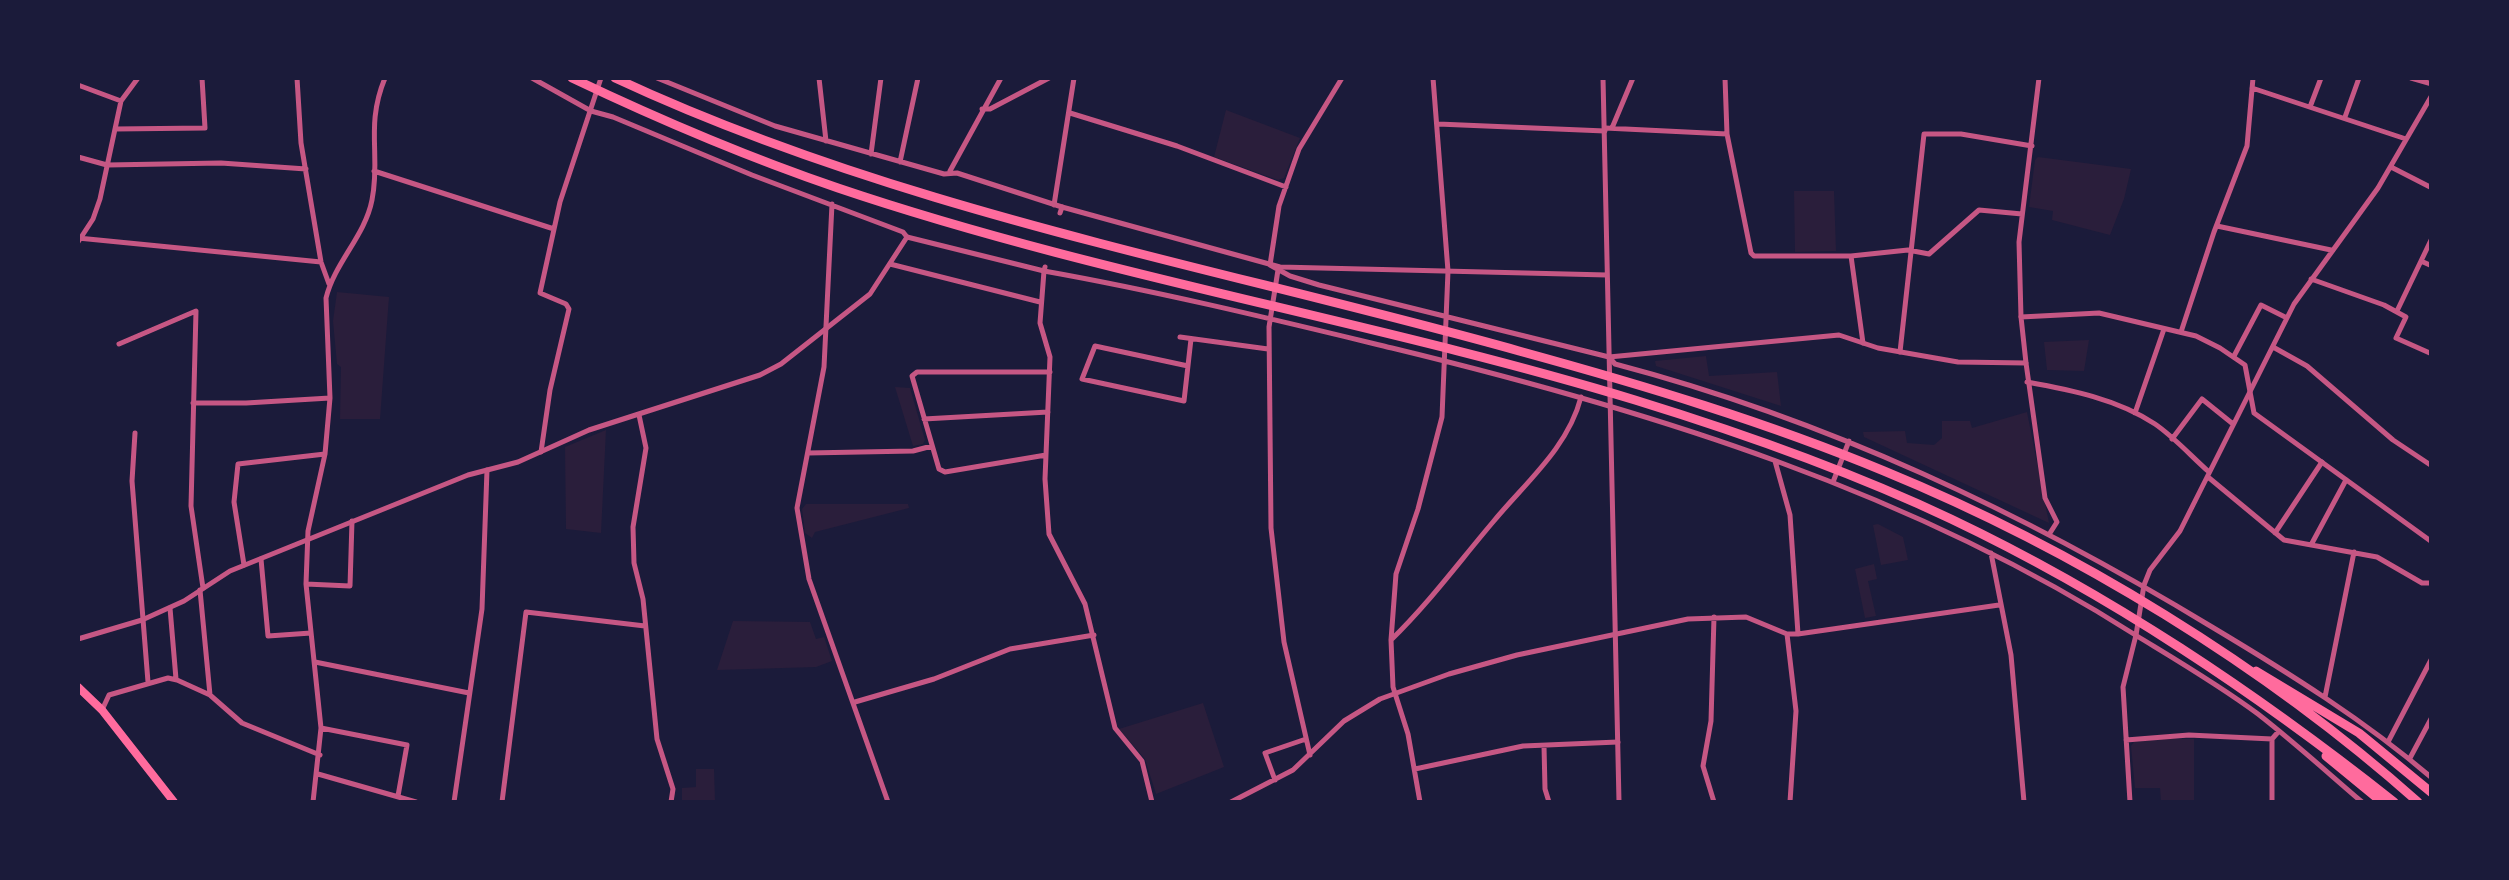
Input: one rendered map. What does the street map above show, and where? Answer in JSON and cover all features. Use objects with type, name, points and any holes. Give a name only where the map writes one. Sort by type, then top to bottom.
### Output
[{"type":"highway","points":[[572,78],[730,148],[842,190],[985,232],[1635,400],[1842,472],[1947,517],[2079,585],[2196,656],[2394,802]]},
{"type":"highway","points":[[615,78],[724,126],[850,173],[1062,233],[1602,374],[1828,449],[1980,514],[2116,588],[2359,733],[2432,792]]},
{"type":"highway","points":[[2214,648],[2340,738],[2418,802]]},
{"type":"highway","points":[[2262,702],[2382,802]]},
{"type":"main road","points":[[78,687],[102,710],[174,802]]},
{"type":"street","points":[[84,78],[79,86],[120,101]]},
{"type":"street","points":[[78,240],[93,219],[120,101],[138,78]]},
{"type":"street","points":[[115,129],[204,128],[202,78]]},
{"type":"street","points":[[297,78],[306,168],[322,262],[330,284]]},
{"type":"street","points":[[313,802],[322,728],[306,584],[307,540],[325,454],[330,398],[326,320],[330,284],[372,201],[373,122],[385,78]]},
{"type":"street","points":[[532,78],[592,109],[907,237],[1163,292],[1444,361],[1610,405],[1833,482],[1991,551],[2057,586],[2256,713],[2362,802]]},
{"type":"street","points":[[541,452],[550,390],[569,309],[540,292],[554,229],[600,78]]},
{"type":"street","points":[[657,78],[757,120],[944,174],[950,172],[1061,210],[1270,265],[1607,276]]},
{"type":"street","points":[[819,78],[826,141]]},
{"type":"street","points":[[871,154],[881,78]]},
{"type":"street","points":[[900,162],[918,78]]},
{"type":"street","points":[[950,172],[1001,78]]},
{"type":"street","points":[[982,110],[1049,78]]},
{"type":"street","points":[[1054,205],[1074,78]]},
{"type":"street","points":[[1270,265],[1286,187],[1299,148],[1342,78]]},
{"type":"street","points":[[1420,802],[1416,770],[1394,692],[1391,640],[1396,574],[1442,417],[1448,271],[1434,78]]},
{"type":"street","points":[[1603,78],[1619,802]]},
{"type":"street","points":[[1607,129],[1633,78]]},
{"type":"street","points":[[1725,78],[1727,134],[1750,253],[1754,256],[1851,256],[1912,251],[1929,254],[1979,210],[2022,214]]},
{"type":"street","points":[[2039,78],[2022,214],[2018,292],[2046,498],[2057,522],[2050,533]]},
{"type":"street","points":[[2181,332],[2247,146],[2252,78]]},
{"type":"street","points":[[2310,107],[2321,78]]},
{"type":"street","points":[[2345,118],[2359,78]]},
{"type":"street","points":[[2411,78],[2432,84]]},
{"type":"street","points":[[2252,88],[2406,139]]},
{"type":"street","points":[[2130,802],[2123,687],[2150,570],[2180,531],[2287,318],[2391,167],[2430,99]]},
{"type":"street","points":[[1070,113],[1177,146],[1286,187]]},
{"type":"street","points":[[1438,124],[1727,134]]},
{"type":"street","points":[[1900,352],[1924,134],[1961,134],[2032,146]]},
{"type":"street","points":[[78,157],[107,166],[221,163],[306,168]]},
{"type":"street","points":[[2391,167],[2432,188]]},
{"type":"street","points":[[374,171],[554,229]]},
{"type":"street","points":[[832,204],[824,367],[797,508],[806,565],[888,802]]},
{"type":"street","points":[[2216,226],[2332,250]]},
{"type":"street","points":[[78,638],[142,620],[244,565],[589,430],[760,375],[780,364],[870,294],[907,237]]},
{"type":"street","points":[[2397,312],[2432,238]]},
{"type":"street","points":[[78,240],[322,262]]},
{"type":"street","points":[[1851,256],[1863,343]]},
{"type":"street","points":[[2421,261],[2432,266]]},
{"type":"street","points":[[890,264],[1040,302]]},
{"type":"street","points":[[1270,265],[1319,285],[1609,358],[1839,335],[1900,352],[1958,362],[2026,363]]},
{"type":"street","points":[[1045,269],[1040,324],[1050,357],[1046,456],[1050,534],[1085,604],[1115,728],[1142,761],[1152,802]]},
{"type":"street","points":[[1319,285],[1322,269]]},
{"type":"street","points":[[1278,270],[1268,350],[1274,563],[1284,642],[1310,755]]},
{"type":"street","points":[[2311,280],[2406,317],[2396,338],[2432,354]]},
{"type":"street","points":[[2234,356],[2261,305],[2287,318]]},
{"type":"street","points":[[119,344],[196,311],[191,506],[210,695]]},
{"type":"street","points":[[2021,317],[2098,313],[2181,332],[2234,356],[2259,374]]},
{"type":"street","points":[[2134,413],[2164,329]]},
{"type":"street","points":[[1180,337],[1268,350]]},
{"type":"street","points":[[1188,366],[1095,346],[1082,379],[1184,402],[1188,366],[1191,339]]},
{"type":"street","points":[[2273,347],[2307,366],[2393,440],[2432,466]]},
{"type":"street","points":[[1644,354],[1644,372]]},
{"type":"street","points":[[1609,358],[1615,364],[1741,400],[1849,441],[1954,485],[2050,533],[2325,697],[2432,778]]},
{"type":"street","points":[[2246,365],[2254,414]]},
{"type":"street","points":[[1046,456],[945,472],[940,469],[932,446],[912,376],[916,372],[1050,372]]},
{"type":"street","points":[[2028,386],[2086,393],[2158,426],[2284,540],[2378,556],[2422,583],[2432,582]]},
{"type":"street","points":[[1391,640],[1433,598],[1534,476],[1573,424],[1580,397]]},
{"type":"street","points":[[193,402],[246,404],[330,398]]},
{"type":"street","points":[[2172,439],[2202,399],[2233,424]]},
{"type":"street","points":[[2243,405],[2432,542]]},
{"type":"street","points":[[924,419],[1048,412]]},
{"type":"street","points":[[639,415],[646,450],[633,544],[657,739],[673,789],[671,802]]},
{"type":"street","points":[[135,433],[132,481],[148,682]]},
{"type":"street","points":[[1833,482],[1849,441]]},
{"type":"street","points":[[808,453],[932,446]]},
{"type":"street","points":[[244,565],[234,502],[238,464],[325,454]]},
{"type":"street","points":[[1775,460],[1790,516],[1798,634]]},
{"type":"street","points":[[2276,533],[2322,462]]},
{"type":"street","points":[[454,802],[482,610],[488,470]]},
{"type":"street","points":[[2311,544],[2346,480]]},
{"type":"street","points":[[306,584],[350,586],[352,522]]},
{"type":"street","points":[[1991,551],[2011,655],[2024,802]]},
{"type":"street","points":[[2325,697],[2354,552]]},
{"type":"street","points":[[261,558],[268,636],[311,633]]},
{"type":"street","points":[[1232,802],[1249,799],[1310,755],[1344,721],[1394,692],[1517,655],[1688,619],[1746,617],[1787,634],[1798,634],[1828,632],[1915,614],[2000,605]]},
{"type":"street","points":[[170,608],[176,680]]},
{"type":"street","points":[[502,802],[526,612],[646,626]]},
{"type":"street","points":[[1714,617],[1710,721],[1703,766],[1714,802]]},
{"type":"street","points":[[855,702],[1010,649],[1094,634]]},
{"type":"street","points":[[1787,634],[1796,712],[1790,802]]},
{"type":"street","points":[[2388,742],[2432,658]]},
{"type":"street","points":[[315,662],[470,694]]},
{"type":"street","points":[[102,710],[109,695],[168,678],[210,695],[242,723],[320,756]]},
{"type":"street","points":[[2409,759],[2432,716]]},
{"type":"street","points":[[322,728],[407,745],[398,796]]},
{"type":"street","points":[[2272,802],[2272,739],[2279,731]]},
{"type":"street","points":[[2126,740],[2189,734],[2272,739]]},
{"type":"street","points":[[1275,780],[1265,753],[1306,738]]},
{"type":"street","points":[[1416,770],[1523,746],[1618,742]]},
{"type":"street","points":[[1544,745],[1549,802]]},
{"type":"street","points":[[318,774],[416,802]]},
{"type":"shaded area","points":[[1226,110],[1300,138],[1284,178],[1278,180],[1214,157]]},
{"type":"shaded area","points":[[2038,157],[2131,169],[2110,235],[2052,220],[2053,211],[2029,207]]},
{"type":"shaded area","points":[[1794,191],[1834,191],[1836,251],[1795,252]]},
{"type":"shaded area","points":[[337,292],[389,297],[380,419],[340,419],[341,367],[337,364],[333,321]]},
{"type":"shaded area","points":[[2089,340],[2084,371],[2047,370],[2044,342]]},
{"type":"shaded area","points":[[1706,356],[1709,376],[1777,372],[1781,406],[1656,366],[1655,361]]},
{"type":"shaded area","points":[[895,387],[910,388],[923,444],[913,446]]},
{"type":"shaded area","points":[[2027,412],[2049,523],[1864,437],[1863,432],[1905,431],[1907,443],[1934,445],[1942,438],[1942,421],[1970,421],[1972,428]]},
{"type":"shaded area","points":[[606,430],[601,533],[566,529],[565,447]]},
{"type":"shaded area","points":[[806,504],[908,504],[909,508],[815,532],[812,538],[805,533],[802,509]]},
{"type":"shaded area","points":[[1873,525],[1903,537],[1908,560],[1881,565]]},
{"type":"shaded area","points":[[1874,564],[1877,579],[1868,581],[1876,616],[1865,618],[1855,569]]},
{"type":"shaded area","points":[[733,621],[810,622],[816,639],[824,637],[832,661],[816,667],[717,670]]},
{"type":"shaded area","points":[[1203,703],[1224,767],[1156,794],[1145,759],[1119,729]]},
{"type":"shaded area","points":[[2194,739],[2194,802],[2161,802],[2160,788],[2135,788],[2131,746],[2134,742]]},
{"type":"shaded area","points":[[696,769],[714,769],[715,801],[678,802],[682,800],[682,788],[696,787]]}]
